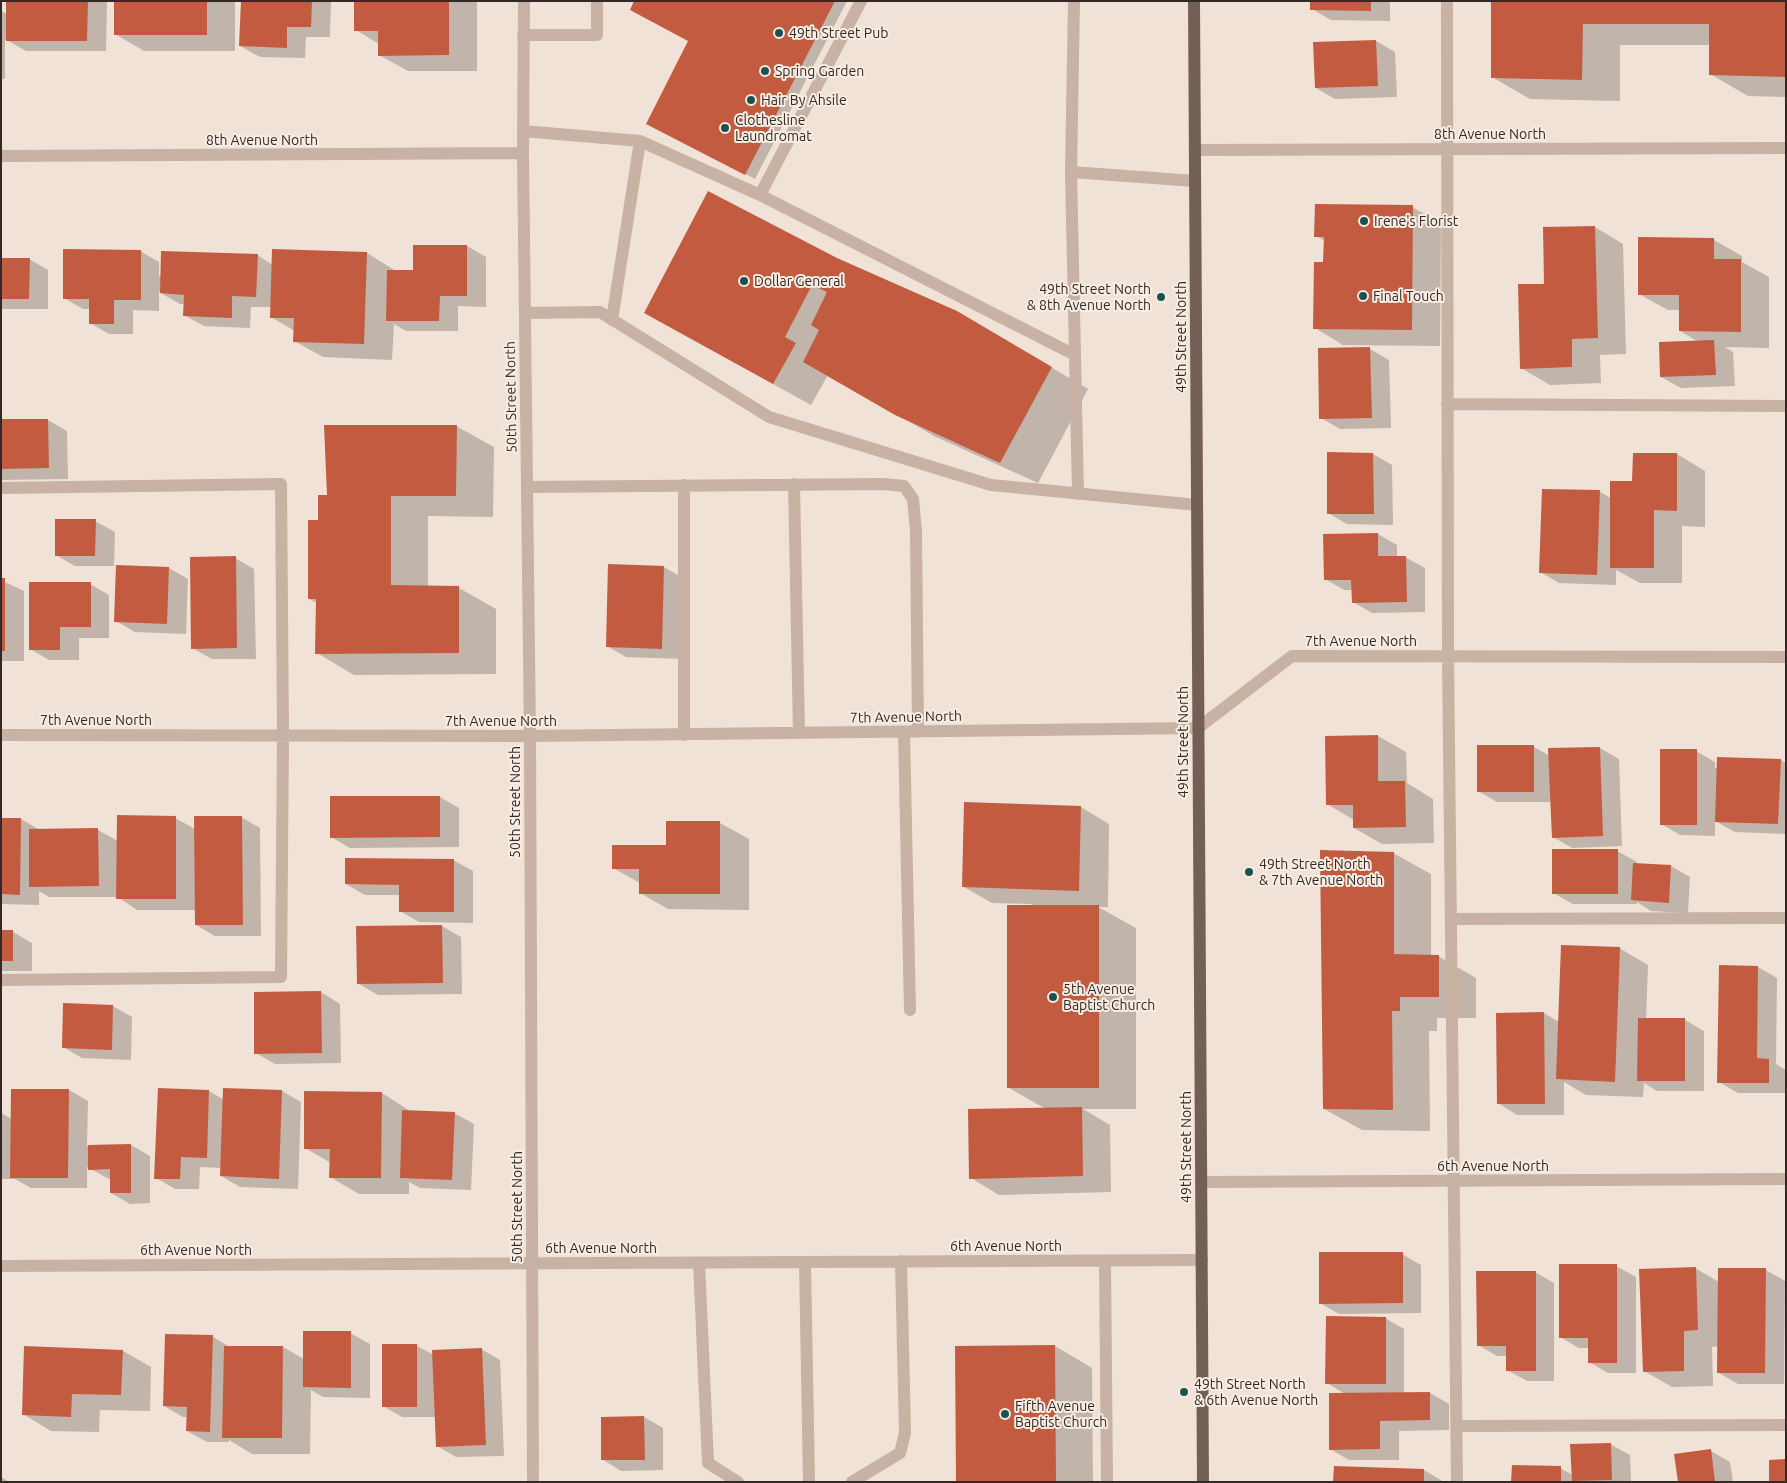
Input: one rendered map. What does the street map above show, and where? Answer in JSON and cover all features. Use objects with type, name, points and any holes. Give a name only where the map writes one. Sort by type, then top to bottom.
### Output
[{"type":"main road","name":"49th Street North","points":[[1194,1],[1203,1482]]},
{"type":"street","name":"50th Street North","points":[[524,1],[523,153],[530,736],[533,1482]]},
{"type":"street","points":[[524,34],[597,34],[597,1]]},
{"type":"street","points":[[760,195],[861,1]]},
{"type":"street","points":[[1074,1],[1071,172],[1078,494]]},
{"type":"street","points":[[1447,1],[1448,656],[1457,1482]]},
{"type":"street","points":[[523,131],[640,141],[760,195],[1075,355]]},
{"type":"street","points":[[612,320],[640,141]]},
{"type":"street","name":"8th Avenue North","points":[[1195,150],[1786,148]]},
{"type":"street","name":"8th Avenue North","points":[[1,156],[523,153]]},
{"type":"street","points":[[1071,172],[1195,181]]},
{"type":"street","points":[[525,313],[600,312],[769,417],[991,485],[1197,505]]},
{"type":"street","points":[[1447,404],[1786,406]]},
{"type":"street","points":[[1,488],[281,484],[283,736],[281,977],[1,980]]},
{"type":"street","points":[[527,487],[794,484],[895,484],[904,486],[913,499],[916,531],[918,732]]},
{"type":"street","points":[[794,484],[799,734]]},
{"type":"street","points":[[684,485],[684,735]]},
{"type":"street","name":"7th Avenue North","points":[[1,734],[530,736],[1198,728],[1292,656],[1786,657]]},
{"type":"street","points":[[904,732],[910,1010]]},
{"type":"street","points":[[1451,919],[1786,918]]},
{"type":"street","name":"6th Avenue North","points":[[1201,1182],[1786,1179]]},
{"type":"street","name":"6th Avenue North","points":[[1,1266],[1202,1260]]},
{"type":"street","points":[[1105,1261],[1107,1482]]},
{"type":"street","points":[[805,1262],[809,1482]]},
{"type":"street","points":[[852,1482],[900,1453],[905,1433],[901,1262]]},
{"type":"street","points":[[699,1263],[708,1463],[738,1482]]},
{"type":"street","points":[[1457,1426],[1786,1424]]},
{"type":"building","points":[[6,1],[88,1],[87,41],[6,41]]},
{"type":"building","points":[[114,1],[207,1],[207,35],[114,35]]},
{"type":"building","points":[[241,1],[312,1],[311,27],[287,27],[287,48],[239,46]]},
{"type":"building","points":[[354,1],[449,1],[449,55],[378,56],[378,31],[354,31]]},
{"type":"building","points":[[634,1],[835,1],[745,175],[646,124],[688,41],[630,10]]},
{"type":"building","points":[[1310,1],[1371,1],[1371,11],[1310,10]]},
{"type":"building","points":[[1491,1],[1786,1],[1786,77],[1709,75],[1709,24],[1583,24],[1582,80],[1491,78]]},
{"type":"building","points":[[1376,40],[1378,86],[1315,88],[1313,42]]},
{"type":"building","points":[[708,191],[837,258],[957,311],[1052,367],[1000,463],[895,415],[803,362],[819,330],[811,325],[827,292],[812,285],[785,337],[796,343],[773,384],[644,313]]},
{"type":"building","points":[[1315,204],[1413,205],[1412,330],[1313,329],[1314,262],[1323,262],[1324,237],[1314,237]]},
{"type":"building","points":[[1595,226],[1598,338],[1572,339],[1572,367],[1520,369],[1518,284],[1544,284],[1543,227]]},
{"type":"building","points":[[1638,237],[1714,238],[1714,259],[1741,259],[1741,332],[1679,331],[1679,295],[1638,295]]},
{"type":"building","points":[[413,245],[467,245],[467,296],[440,296],[439,321],[386,321],[387,270],[413,270]]},
{"type":"building","points":[[63,249],[141,250],[141,300],[114,300],[114,324],[89,324],[89,299],[63,299]]},
{"type":"building","points":[[272,249],[367,252],[364,344],[293,342],[294,318],[270,318]]},
{"type":"building","points":[[161,251],[258,254],[256,297],[232,296],[232,318],[183,316],[184,295],[160,293]]},
{"type":"building","points":[[1,258],[30,258],[29,299],[1,299]]},
{"type":"building","points":[[1714,340],[1716,375],[1660,377],[1659,342]]},
{"type":"building","points":[[1370,347],[1372,418],[1319,419],[1318,348]]},
{"type":"building","points":[[1,419],[48,419],[49,468],[1,469]]},
{"type":"building","points":[[324,425],[457,425],[456,496],[391,496],[391,585],[459,586],[459,653],[315,654],[316,599],[308,599],[308,520],[318,520],[318,495],[327,495]]},
{"type":"building","points":[[1327,452],[1373,453],[1374,514],[1327,514]]},
{"type":"building","points":[[1633,453],[1677,453],[1677,511],[1654,510],[1654,568],[1610,568],[1610,481],[1632,481]]},
{"type":"building","points":[[1542,489],[1600,490],[1597,575],[1539,573]]},
{"type":"building","points":[[55,519],[96,519],[95,556],[55,556]]},
{"type":"building","points":[[1378,533],[1378,556],[1406,556],[1407,602],[1352,603],[1351,580],[1324,580],[1323,534]]},
{"type":"building","points":[[236,556],[237,648],[191,649],[190,557]]},
{"type":"building","points":[[608,564],[664,566],[662,649],[606,647]]},
{"type":"building","points":[[116,565],[169,567],[167,624],[114,622]]},
{"type":"building","points":[[1,578],[5,578],[5,651],[1,651]]},
{"type":"building","points":[[29,582],[91,582],[91,627],[60,627],[60,650],[29,650]]},
{"type":"building","points":[[1378,735],[1378,781],[1405,781],[1406,827],[1353,828],[1353,805],[1326,805],[1325,736]]},
{"type":"building","points":[[1477,745],[1534,745],[1534,792],[1477,792]]},
{"type":"building","points":[[1600,747],[1603,836],[1552,838],[1548,748]]},
{"type":"building","points":[[1660,749],[1697,749],[1697,825],[1660,825]]},
{"type":"building","points":[[1717,757],[1781,759],[1778,824],[1715,822]]},
{"type":"building","points":[[330,796],[440,796],[440,837],[330,838]]},
{"type":"building","points":[[964,802],[1081,806],[1079,891],[962,887]]},
{"type":"building","points":[[117,815],[176,816],[176,899],[116,899]]},
{"type":"building","points":[[194,816],[242,816],[243,925],[195,925]]},
{"type":"building","points":[[1,818],[21,818],[20,895],[1,894]]},
{"type":"building","points":[[666,821],[720,821],[720,894],[639,894],[639,869],[612,869],[612,845],[666,845]]},
{"type":"building","points":[[98,828],[99,886],[29,887],[29,829]]},
{"type":"building","points":[[1552,849],[1618,849],[1618,894],[1552,894]]},
{"type":"building","points":[[1320,850],[1394,852],[1394,954],[1439,955],[1439,997],[1400,997],[1400,1011],[1392,1011],[1393,1110],[1323,1109]]},
{"type":"building","points":[[345,858],[454,859],[454,912],[399,912],[399,885],[345,884]]},
{"type":"building","points":[[1633,863],[1671,865],[1669,903],[1631,900]]},
{"type":"building","name":"5th Avenue Baptist Church","points":[[1007,905],[1099,905],[1099,1088],[1007,1088]]},
{"type":"building","points":[[442,925],[443,983],[357,984],[356,926]]},
{"type":"building","points":[[1,930],[13,930],[13,961],[1,961]]},
{"type":"building","points":[[1561,945],[1620,947],[1615,1082],[1556,1079]]},
{"type":"building","points":[[1719,965],[1758,966],[1757,1058],[1769,1059],[1769,1083],[1717,1083]]},
{"type":"building","points":[[321,991],[322,1053],[254,1054],[254,992]]},
{"type":"building","points":[[63,1003],[113,1005],[112,1050],[62,1048]]},
{"type":"building","points":[[1544,1012],[1545,1104],[1497,1104],[1496,1013]]},
{"type":"building","points":[[1638,1018],[1685,1018],[1685,1081],[1637,1081]]},
{"type":"building","points":[[158,1088],[209,1090],[207,1158],[181,1157],[180,1179],[154,1179]]},
{"type":"building","points":[[223,1088],[282,1090],[279,1179],[220,1176]]},
{"type":"building","points":[[11,1089],[69,1089],[68,1178],[10,1178]]},
{"type":"building","points":[[304,1091],[382,1092],[381,1178],[329,1178],[330,1149],[304,1149]]},
{"type":"building","points":[[1082,1107],[1083,1176],[969,1179],[968,1109]]},
{"type":"building","points":[[402,1110],[455,1112],[452,1180],[400,1178]]},
{"type":"building","points":[[131,1144],[131,1193],[110,1193],[110,1169],[88,1170],[88,1145]]},
{"type":"building","points":[[1319,1252],[1403,1252],[1403,1303],[1319,1304]]},
{"type":"building","points":[[1559,1264],[1617,1264],[1617,1363],[1588,1363],[1588,1338],[1559,1338]]},
{"type":"building","points":[[1696,1267],[1698,1330],[1684,1331],[1684,1371],[1643,1372],[1639,1269]]},
{"type":"building","points":[[1718,1268],[1766,1268],[1765,1373],[1717,1373]]},
{"type":"building","points":[[1476,1271],[1536,1271],[1536,1371],[1506,1371],[1506,1346],[1477,1346]]},
{"type":"building","points":[[1326,1316],[1386,1317],[1386,1384],[1325,1384]]},
{"type":"building","points":[[303,1331],[351,1331],[351,1388],[303,1387]]},
{"type":"building","points":[[165,1334],[213,1335],[210,1432],[186,1431],[187,1407],[163,1406]]},
{"type":"building","points":[[382,1344],[417,1344],[417,1407],[382,1407]]},
{"type":"building","name":"Fifth Avenue Baptist Church","points":[[1055,1345],[1056,1482],[956,1482],[955,1346]]},
{"type":"building","points":[[24,1346],[123,1350],[121,1395],[72,1394],[71,1417],[22,1415]]},
{"type":"building","points":[[224,1346],[283,1346],[282,1438],[222,1438]]},
{"type":"building","points":[[482,1348],[486,1445],[436,1447],[432,1350]]},
{"type":"building","points":[[1430,1392],[1430,1420],[1380,1421],[1380,1449],[1329,1450],[1329,1393]]},
{"type":"building","points":[[644,1416],[645,1460],[601,1460],[601,1417]]},
{"type":"building","points":[[1611,1443],[1612,1480],[1572,1481],[1570,1444]]},
{"type":"building","points":[[1711,1449],[1715,1482],[1678,1482],[1674,1454]]},
{"type":"building","points":[[1786,1459],[1786,1482],[1769,1482],[1769,1460]]},
{"type":"building","points":[[1512,1465],[1561,1466],[1561,1482],[1511,1482]]},
{"type":"building","points":[[1334,1466],[1424,1469],[1424,1482],[1333,1482]]},
{"type":"place","name":"49th Street Pub","points":[[779,33]]},
{"type":"place","name":"Spring Garden","points":[[765,71]]},
{"type":"place","name":"Hair By Ahsile","points":[[751,100]]},
{"type":"place","name":"Clothesline Laundromat","points":[[725,128]]},
{"type":"place","name":"Irene's Florist","points":[[1364,221]]},
{"type":"place","name":"Dollar General","points":[[744,281]]},
{"type":"place","name":"Final Touch","points":[[1363,296]]},
{"type":"place","name":"49th Street North & 8th Avenue North","points":[[1161,297]]},
{"type":"place","name":"49th Street North & 7th Avenue North","points":[[1249,872]]},
{"type":"place","name":"5th Avenue Baptist Church","points":[[1053,997]]},
{"type":"place","name":"49th Street North & 6th Avenue North","points":[[1184,1392]]},
{"type":"place","name":"Fifth Avenue Baptist Church","points":[[1005,1414]]}]
